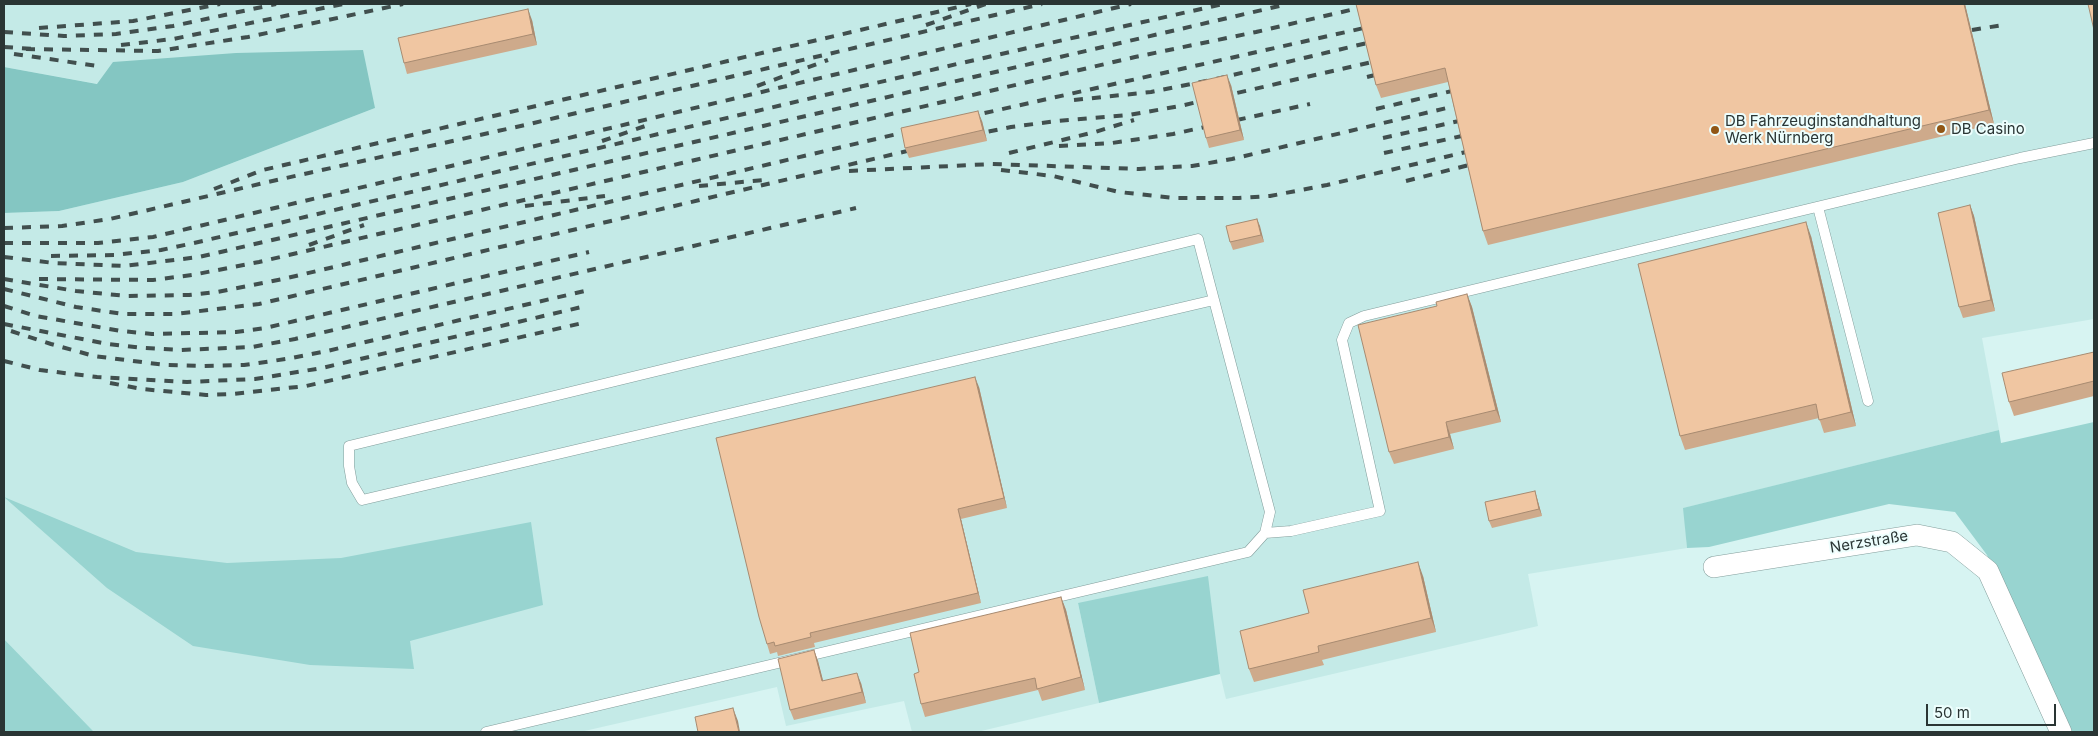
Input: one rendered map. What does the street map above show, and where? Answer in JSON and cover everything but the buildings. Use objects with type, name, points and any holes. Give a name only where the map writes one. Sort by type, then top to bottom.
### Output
[{"type":"street","name":"Nerzstraße","points":[[1714,567],[1917,535],[1952,542],[1988,571],[2061,732]]},
{"type":"lane","points":[[1265,533],[1291,532],[1380,511],[1342,340],[1349,323],[1364,316],[2020,158],[2094,143]]},
{"type":"lane","points":[[1818,207],[1868,401]]},
{"type":"lane","points":[[486,732],[1248,552],[1265,533],[1270,512],[1214,300],[1198,240],[349,446],[349,466],[352,483],[362,500],[1214,300]]},
{"type":"shaded area","points":[[4,4],[2094,4],[2094,319],[1982,338],[1999,430],[1684,508],[1687,548],[1528,574],[1538,626],[1226,699],[1220,674],[1078,603],[1099,703],[977,732],[912,732],[904,701],[786,726],[777,687],[580,732],[94,732],[4,639],[4,213],[59,211],[183,182],[375,108],[98,84],[4,67]]},
{"type":"shaded area","points":[[363,50],[375,108],[183,182],[59,211],[4,213],[4,67],[97,84],[113,62],[236,53]]},
{"type":"shaded area","points":[[2094,422],[2094,732],[2070,732],[1987,555],[1955,512],[1889,504],[1709,547],[1687,548],[1683,508],[1999,430],[2001,443]]},
{"type":"shaded area","points":[[4,497],[136,552],[227,563],[341,558],[531,522],[543,605],[410,641],[414,669],[310,665],[193,646],[107,588]]},
{"type":"shaded area","points":[[1208,576],[1220,674],[1099,703],[1078,603]]},
{"type":"shaded area","points":[[4,639],[94,732],[4,732]]},
{"type":"railway","points":[[39,28],[133,21],[220,4]]},
{"type":"railway","points":[[4,32],[64,36],[116,34],[173,26],[276,4]]},
{"type":"railway","points":[[121,45],[173,39],[343,4]]},
{"type":"railway","points":[[26,49],[158,51],[248,37],[403,4]]},
{"type":"railway","points":[[214,189],[263,170],[971,4]]},
{"type":"railway","points":[[926,25],[986,4]]},
{"type":"railway","points":[[4,228],[62,226],[110,219],[525,125],[1042,4]]},
{"type":"railway","points":[[4,243],[98,243],[153,237],[1131,4]]},
{"type":"railway","points":[[51,256],[114,255],[161,250],[194,243],[957,64],[1223,4]]},
{"type":"railway","points":[[4,257],[54,263],[124,266],[199,257],[1288,4]]},
{"type":"railway","points":[[39,279],[153,280],[192,275],[259,262],[1135,57],[1359,8]]},
{"type":"railway","points":[[1972,30],[2003,25]]},
{"type":"railway","points":[[967,117],[1364,28]]},
{"type":"railway","points":[[1074,100],[1151,92],[1216,79],[1367,43]]},
{"type":"railway","points":[[4,47],[34,49]]},
{"type":"railway","points":[[14,54],[98,66]]},
{"type":"railway","points":[[757,86],[828,60]]},
{"type":"railway","points":[[971,135],[1011,127],[1129,115],[1180,106],[1372,62]]},
{"type":"railway","points":[[1367,77],[1375,75]]},
{"type":"railway","points":[[1376,109],[1452,91]]},
{"type":"railway","points":[[1059,146],[1112,143],[1173,134],[1310,104]]},
{"type":"railway","points":[[849,171],[992,164],[1139,169],[1192,166],[1232,159],[1455,106]]},
{"type":"railway","points":[[1009,153],[1095,132],[1134,120]]},
{"type":"railway","points":[[1383,138],[1459,121]]},
{"type":"railway","points":[[602,141],[651,124]]},
{"type":"railway","points":[[4,279],[76,291],[127,296],[189,295],[217,292],[283,279],[914,130]]},
{"type":"railway","points":[[1384,153],[1462,136]]},
{"type":"railway","points":[[4,289],[76,307],[123,314],[175,314],[259,304],[920,148]]},
{"type":"railway","points":[[1001,170],[1053,176],[1119,192],[1174,198],[1239,198],[1270,196],[1327,185],[1466,152]]},
{"type":"railway","points":[[1406,181],[1469,165]]},
{"type":"railway","points":[[699,186],[764,180]]},
{"type":"railway","points":[[525,206],[605,196]]},
{"type":"railway","points":[[4,324],[108,344],[144,348],[180,350],[252,347],[295,339],[856,208]]},
{"type":"railway","points":[[309,245],[364,225]]},
{"type":"railway","points":[[4,306],[36,316],[121,331],[152,334],[236,332],[265,328],[589,252]]},
{"type":"railway","points":[[11,331],[94,356],[165,365],[244,365],[327,351],[589,290]]},
{"type":"railway","points":[[4,361],[40,370],[97,377],[187,382],[255,379],[322,368],[586,306]]},
{"type":"railway","points":[[110,383],[142,389],[206,395],[306,386],[587,322]]},
{"type":"place","name":"DB Casino","points":[[1941,129]]},
{"type":"place","name":"DB Fahrzeuginstandhaltung Werk Nürnberg","points":[[1715,130]]}]
